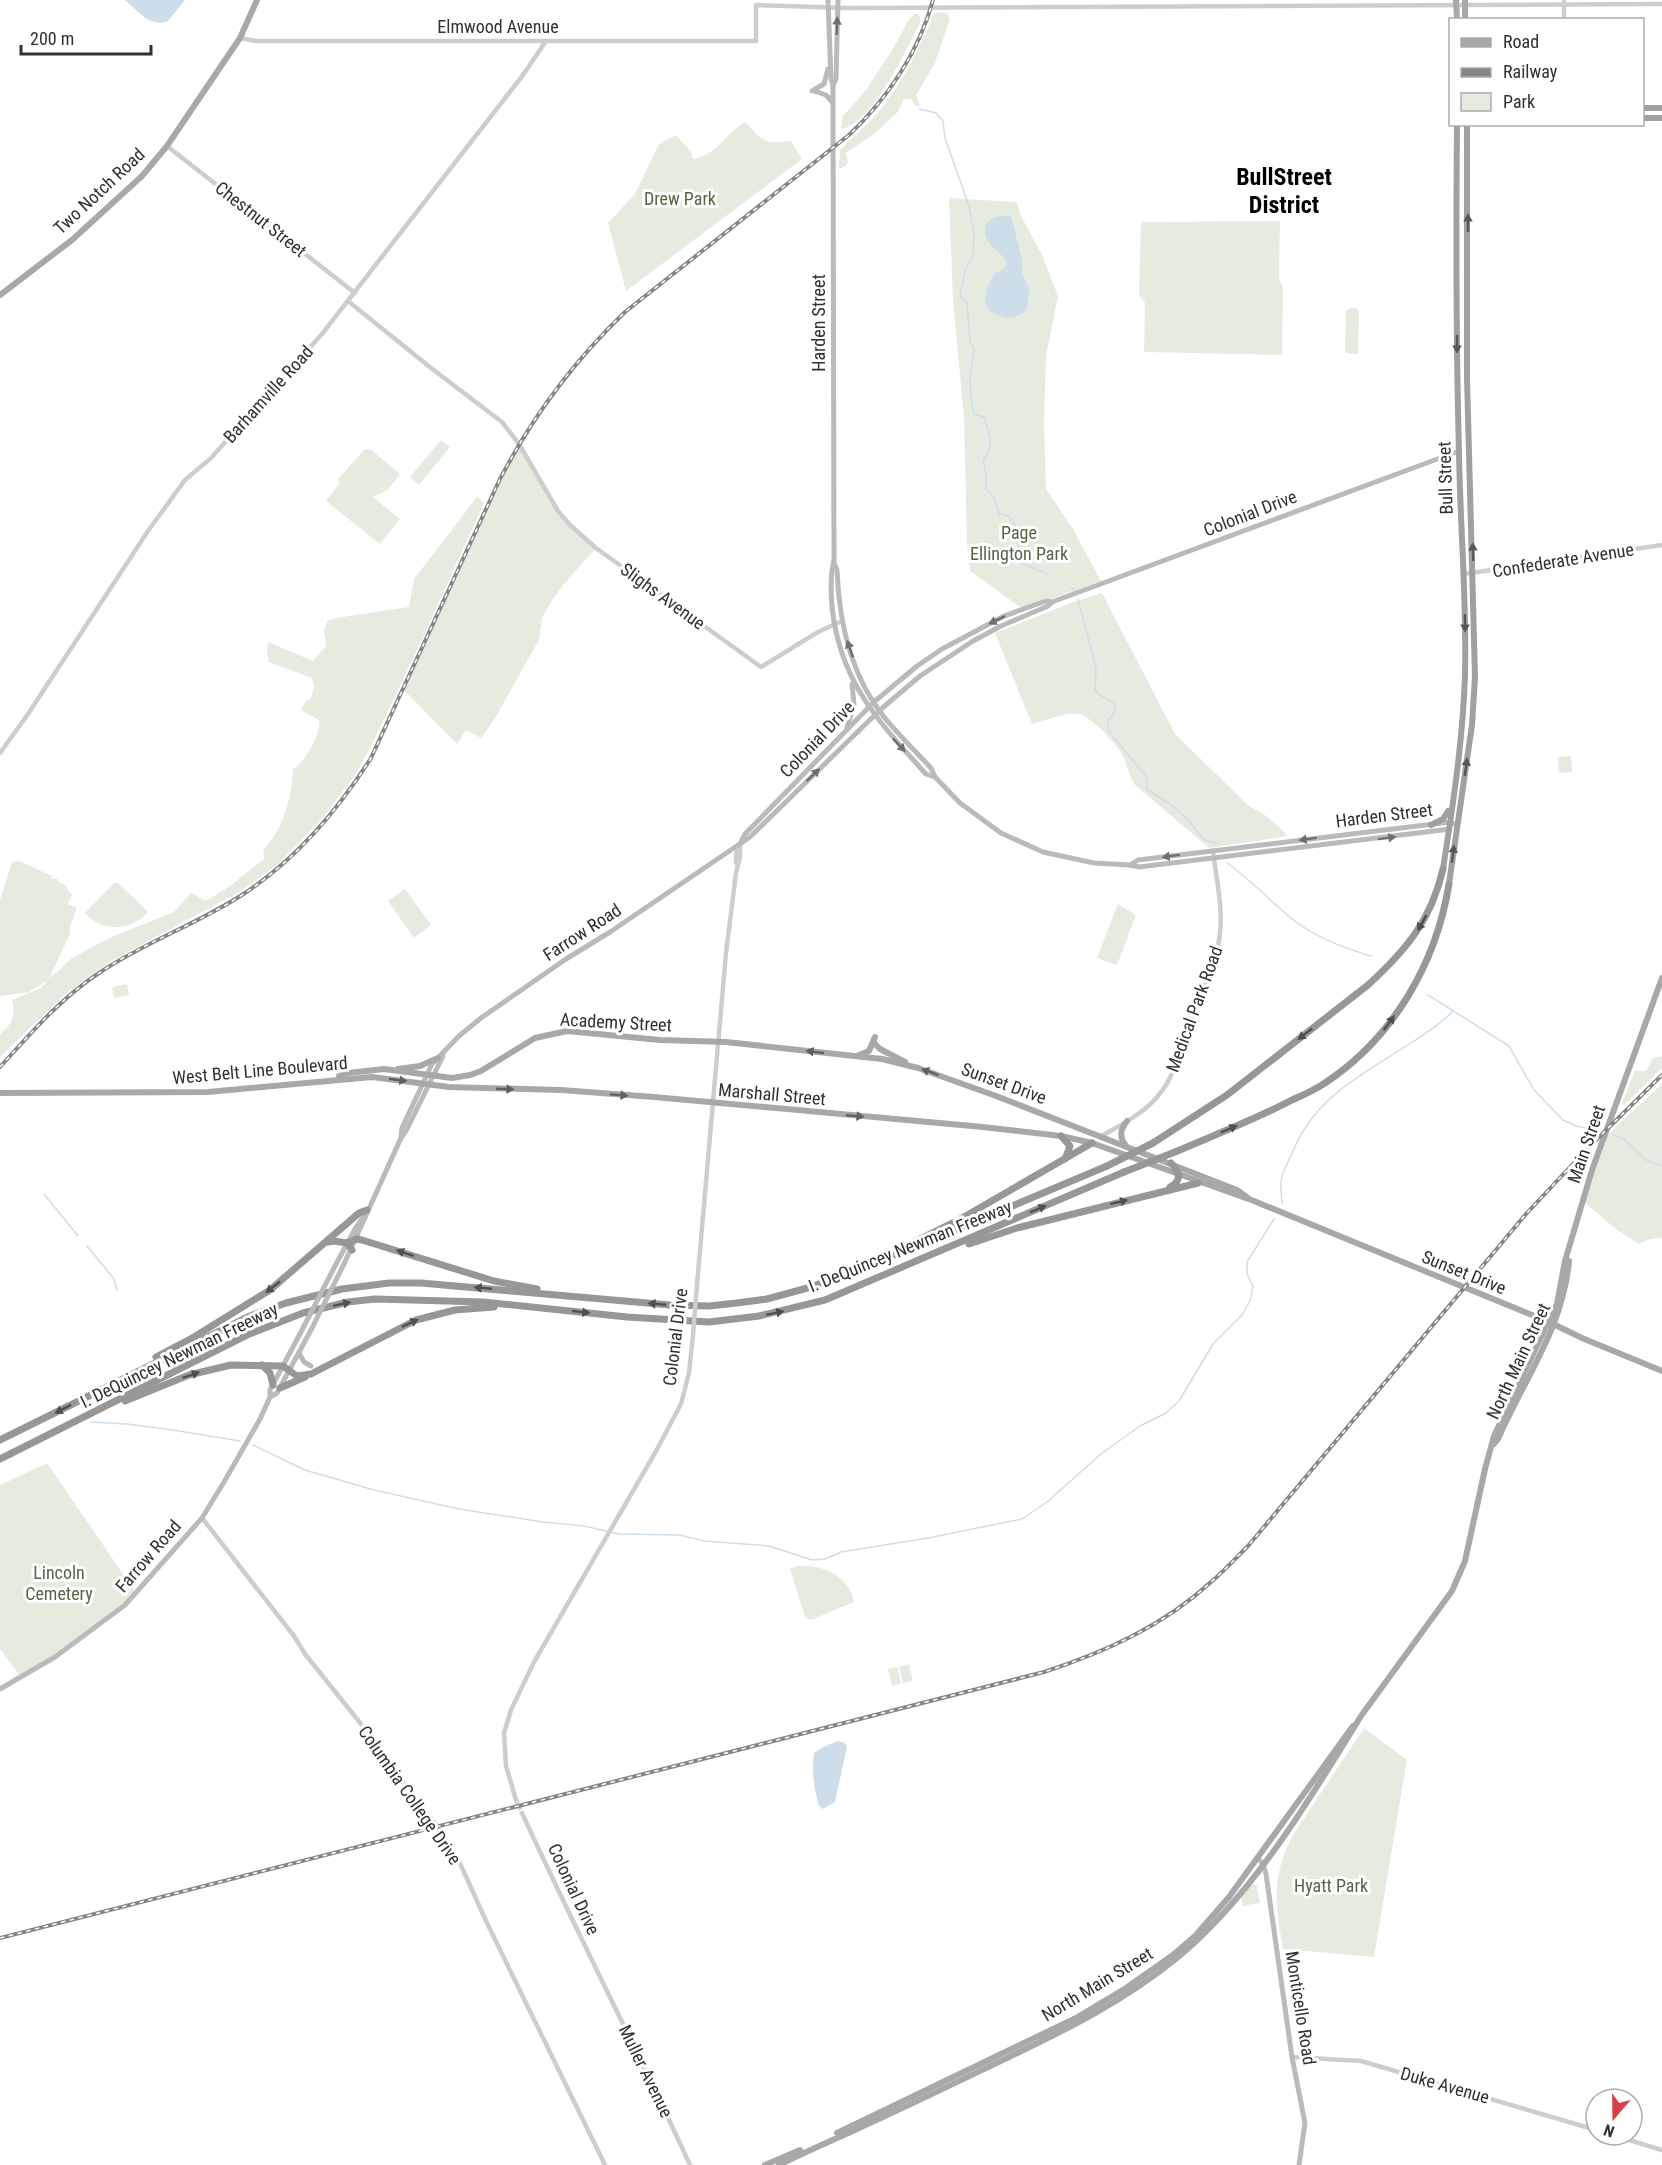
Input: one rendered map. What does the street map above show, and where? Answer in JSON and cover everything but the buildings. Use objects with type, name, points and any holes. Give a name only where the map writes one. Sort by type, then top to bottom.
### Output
[{"type":"highway","points":[[1644,108],[1662,108]]},
{"type":"highway","points":[[1644,118],[1662,118]]},
{"type":"highway","name":"Bull Street","points":[[1449,830],[1465,675],[1459,451],[1457,126]]},
{"type":"highway","name":"Bull Street","points":[[1457,825],[1472,724],[1475,677],[1467,378],[1467,126]]},
{"type":"highway","points":[[1431,825],[1445,818],[1452,799]]},
{"type":"highway","name":"I. DeQuincey Newman Freeway","points":[[0,1459],[247,1335],[303,1313],[348,1302],[375,1299],[483,1302],[627,1317],[709,1322],[780,1312],[825,1300],[1264,1114],[1323,1085],[1371,1046],[1405,1002],[1420,975],[1439,928],[1449,884],[1457,825]]},
{"type":"highway","name":"I. DeQuincey Newman Freeway","points":[[0,1440],[250,1316],[286,1303],[342,1289],[389,1283],[421,1283],[670,1305],[709,1306],[766,1299],[812,1287],[1107,1166],[1153,1143],[1227,1095],[1388,967],[1401,954],[1420,928],[1435,896],[1443,869],[1449,830]]},
{"type":"highway","points":[[1061,1136],[1070,1146],[1064,1160]]},
{"type":"highway","points":[[896,1254],[908,1245],[957,1221],[1092,1143]]},
{"type":"highway","points":[[1140,1197],[1177,1183],[1178,1172],[1171,1163]]},
{"type":"highway","points":[[908,1265],[994,1235],[1198,1183]]},
{"type":"highway","points":[[101,1389],[122,1375],[194,1337],[270,1290],[359,1213],[366,1213]]},
{"type":"highway","points":[[326,1243],[334,1241],[349,1247],[357,1239],[494,1281],[604,1299]]},
{"type":"highway","points":[[262,1365],[270,1373],[276,1387],[416,1320],[455,1310],[523,1306]]},
{"type":"highway","points":[[97,1410],[205,1370],[231,1365],[286,1368],[297,1376],[311,1370]]},
{"type":"main road","name":"Two Notch Road","points":[[0,295],[72,240],[142,176],[167,146],[240,38],[257,0]]},
{"type":"main road","name":"Harden Street","points":[[828,0],[833,86],[834,561],[831,584],[834,624],[841,652],[868,708],[926,774],[935,777]]},
{"type":"main road","name":"Harden Street","points":[[833,86],[836,79],[838,0]]},
{"type":"main road","points":[[1456,3],[1457,18]]},
{"type":"main road","points":[[830,58],[825,82],[821,87],[812,91],[826,95],[833,104]]},
{"type":"main road","name":"Colonial Drive","points":[[740,844],[905,688],[946,657],[994,630],[1048,606],[1052,602],[1459,451]]},
{"type":"main road","name":"Harden Street","points":[[834,561],[842,621],[855,665],[874,702],[931,768],[935,777],[960,803],[1001,833],[1030,848],[1075,861],[1139,867],[1449,830],[1457,825]]},
{"type":"main road","name":"Colonial Drive","points":[[740,844],[745,834],[868,708],[917,666],[942,649],[1004,616],[1046,601],[1052,602]]},
{"type":"main road","points":[[845,732],[854,705],[851,676]]},
{"type":"main road","name":"Harden Street","points":[[1130,865],[1138,860],[1450,822],[1457,825]]},
{"type":"main road","name":"Farrow Road","points":[[430,1075],[444,1051],[481,1018],[740,844]]},
{"type":"main road","name":"Main Street","points":[[1551,1323],[1565,1261],[1569,1254],[1592,1170],[1662,978]]},
{"type":"main road","name":"Academy Street","points":[[333,1079],[348,1073],[370,1070],[394,1070],[452,1078],[476,1074],[535,1038],[567,1030],[660,1040],[719,1042],[873,1058]]},
{"type":"main road","points":[[851,1056],[868,1053],[874,1040],[880,1049],[910,1065]]},
{"type":"main road","name":"Farrow Road","points":[[357,1239],[365,1222],[366,1213],[401,1138],[402,1128],[444,1051]]},
{"type":"main road","points":[[394,1070],[420,1065],[438,1058]]},
{"type":"main road","name":"Sunset Drive","points":[[873,1058],[910,1065],[1064,1121],[1237,1190],[1254,1202]]},
{"type":"main road","points":[[476,1074],[476,1088]]},
{"type":"main road","name":"West Belt Line Boulevard","points":[[0,1093],[208,1092],[372,1077],[449,1087]]},
{"type":"main road","name":"Marshall Street","points":[[449,1087],[561,1090],[972,1126],[1061,1136],[1092,1143]]},
{"type":"main road","points":[[1061,1136],[1067,1131],[1064,1121]]},
{"type":"main road","points":[[1127,1121],[1121,1133],[1122,1140],[1127,1146]]},
{"type":"main road","points":[[1092,1143],[1102,1136]]},
{"type":"main road","name":"Sunset Drive","points":[[1092,1143],[1216,1192],[1254,1202],[1551,1323],[1662,1371]]},
{"type":"main road","name":"Farrow Road","points":[[286,1368],[299,1352],[311,1330],[344,1264],[360,1219],[366,1213]]},
{"type":"main road","name":"Farrow Road","points":[[0,1689],[55,1657],[125,1605],[202,1518],[235,1464],[270,1397],[277,1394],[276,1387],[301,1332],[335,1266],[349,1247]]},
{"type":"main road","name":"North Main Street","points":[[779,2165],[1080,2021],[1129,1993],[1177,1958],[1198,1939],[1263,1864],[1304,1809],[1357,1722],[1452,1591],[1461,1572],[1472,1533],[1485,1469],[1493,1444],[1498,1439],[1551,1323]]},
{"type":"main road","points":[[299,1352],[311,1370]]},
{"type":"main road","name":"North Main Street","points":[[765,2165],[820,2142],[1031,2041],[1126,1988],[1173,1954],[1195,1936],[1229,1897],[1346,1733],[1357,1722]]},
{"type":"main road","points":[[1258,1858],[1263,1864]]},
{"type":"main road","name":"Monticello Road","points":[[1263,1864],[1292,2057],[1305,2123],[1299,2165]]},
{"type":"street","points":[[828,8],[1358,2],[1662,4]]},
{"type":"street","points":[[1564,2],[1564,18]]},
{"type":"street","name":"Elmwood Avenue","points":[[240,38],[256,41],[756,41],[756,5],[828,8]]},
{"type":"street","name":"Barhamville Road","points":[[0,753],[121,575],[148,531],[185,480],[211,458],[355,293],[523,75],[546,41]]},
{"type":"street","name":"Chestnut Street","points":[[167,146],[355,293]]},
{"type":"street","name":"Slighs Avenue","points":[[348,301],[431,369],[502,422],[519,444],[558,511],[570,525],[596,548],[761,667],[796,645],[842,621]]},
{"type":"street","name":"Confederate Avenue","points":[[1464,574],[1662,545]]},
{"type":"street","name":"Colonial Drive","points":[[516,1800],[506,1766],[504,1733],[511,1710],[534,1662],[681,1404],[689,1373],[726,953],[740,844]]},
{"type":"street","name":"Medical Park Road","points":[[1102,1136],[1151,1103],[1167,1082],[1215,958],[1220,934],[1221,918],[1213,851]]},
{"type":"street","name":"Columbia College Drive","points":[[202,1518],[361,1724],[437,1826],[459,1861],[605,2165]]},
{"type":"street","name":"Colonial Drive","points":[[522,1813],[600,1978]]},
{"type":"street","name":"Muller Avenue","points":[[600,1978],[651,2079],[690,2165]]},
{"type":"street","name":"Duke Avenue","points":[[1292,2057],[1361,2061],[1584,2126]]},
{"type":"street","points":[[1644,2144],[1662,2150]]},
{"type":"green space","points":[[916,13],[920,17],[920,23],[887,84],[865,114],[853,124],[842,129],[843,116],[866,90],[909,19]]},
{"type":"green space","points":[[934,13],[947,13],[950,19],[935,63],[916,95],[920,106],[916,106],[911,99],[904,99],[897,113],[874,134],[846,153],[848,162],[846,166],[839,169],[840,150],[877,114],[886,102],[909,66]]},
{"type":"green space","name":"Drew Park","points":[[746,122],[760,138],[770,142],[791,141],[802,159],[626,291],[608,223],[635,194],[658,146],[676,135],[691,152],[693,159],[710,152]]},
{"type":"green space","name":"Page Ellington Park","points":[[949,198],[1017,202],[1020,214],[1042,255],[1058,296],[1046,356],[1044,424],[1046,489],[1073,529],[1101,581],[1023,609],[970,571],[967,544],[964,418],[953,301]]},
{"type":"green space","points":[[1280,221],[1279,280],[1283,288],[1282,355],[1144,352],[1145,303],[1139,295],[1141,222]]},
{"type":"green space","points":[[1356,308],[1359,311],[1358,354],[1345,353],[1346,311]]},
{"type":"green space","points":[[441,440],[450,447],[419,485],[410,477]]},
{"type":"green space","points":[[519,444],[559,513],[596,548],[551,602],[542,618],[539,640],[494,720],[481,738],[466,730],[457,744],[403,689]]},
{"type":"green space","points":[[370,449],[400,474],[388,490],[373,497],[400,519],[380,544],[326,501],[340,483],[337,480],[364,450]]},
{"type":"green space","points":[[477,497],[484,503],[373,742],[355,775],[321,820],[277,865],[241,891],[115,959],[94,973],[62,997],[0,1057],[0,1034],[8,1027],[12,1019],[14,1010],[12,1000],[41,988],[48,980],[29,992],[0,996],[0,900],[12,862],[20,861],[52,876],[51,878],[58,879],[58,882],[64,884],[72,895],[68,904],[77,908],[70,926],[70,934],[49,979],[72,958],[96,945],[174,912],[191,893],[206,901],[230,886],[264,859],[263,850],[276,833],[285,812],[291,791],[293,769],[307,755],[318,732],[319,720],[301,710],[306,701],[311,698],[314,686],[312,678],[269,662],[268,642],[313,661],[326,646],[324,631],[327,621],[409,607],[414,579]]},
{"type":"green space","points":[[1102,593],[1175,734],[1249,806],[1268,817],[1288,836],[1209,848],[1134,784],[1122,754],[1089,719],[1078,714],[1061,715],[1032,724],[995,633]]},
{"type":"green space","points":[[1571,756],[1572,772],[1559,773],[1558,757]]},
{"type":"green space","points":[[114,883],[118,883],[148,912],[134,923],[117,927],[108,926],[100,924],[85,913]]},
{"type":"green space","points":[[405,889],[431,925],[414,938],[388,901]]},
{"type":"green space","points":[[1118,904],[1136,915],[1117,965],[1097,958]]},
{"type":"green space","points":[[127,984],[129,995],[114,998],[112,987]]},
{"type":"green space","points":[[1662,1056],[1662,1068],[1624,1105],[1622,1103],[1635,1071],[1646,1071],[1653,1058]]},
{"type":"green space","points":[[1662,1084],[1662,1238],[1650,1239],[1639,1244],[1617,1230],[1583,1201],[1603,1139]]},
{"type":"green space","name":"Lincoln Cemetery","points":[[47,1463],[136,1593],[55,1657],[21,1677],[0,1649],[0,1485]]},
{"type":"green space","points":[[798,1566],[816,1567],[833,1574],[847,1585],[854,1602],[811,1620],[805,1617],[790,1569]]},
{"type":"green space","points":[[909,1664],[913,1681],[903,1683],[899,1667]]},
{"type":"green space","points":[[897,1667],[901,1683],[892,1686],[888,1669]]},
{"type":"green space","name":"Hyatt Park","points":[[1364,1728],[1407,1760],[1374,1957],[1283,1949],[1278,1918],[1277,1890],[1278,1877],[1286,1850],[1293,1835]]},
{"type":"green space","points":[[1249,1885],[1256,1885],[1260,1903],[1242,1906],[1242,1896]]},
{"type":"water","points":[[125,0],[185,0],[168,21],[162,23],[145,17]]},
{"type":"water","points":[[1011,216],[1022,259],[1022,273],[1029,288],[1028,305],[1018,316],[1005,318],[991,312],[985,302],[991,279],[1007,264],[986,239],[985,233],[987,223],[992,218]]},
{"type":"water","points":[[838,1741],[845,1743],[847,1747],[835,1802],[823,1809],[819,1806],[814,1786],[814,1753]]},
{"type":"waterway","points":[[919,109],[936,113],[943,121],[945,138],[969,206],[974,234],[973,255],[965,271],[960,296],[967,302],[970,343],[974,348],[970,381],[974,414],[984,417],[990,440],[989,450],[983,460],[986,489],[994,497],[999,514],[1006,515],[1013,520],[1020,538],[1017,549],[1022,563],[1047,574]]},
{"type":"waterway","points":[[1071,587],[1075,590]]},
{"type":"waterway","points":[[1078,599],[1096,668],[1095,690],[1116,707],[1108,723],[1108,730],[1147,778],[1147,790],[1169,803],[1206,841],[1217,843]]},
{"type":"waterway","points":[[1227,863],[1309,931],[1371,956]]},
{"type":"waterway","points":[[1428,995],[1509,1046],[1534,1090],[1563,1120],[1576,1126],[1599,1131]]},
{"type":"waterway","points":[[1282,1203],[1281,1180],[1284,1171],[1303,1131],[1316,1114],[1346,1086],[1431,1029],[1453,1011]]},
{"type":"waterway","points":[[1613,1135],[1624,1139],[1646,1160],[1662,1166]]},
{"type":"waterway","points":[[44,1194],[78,1236]]},
{"type":"waterway","points":[[253,1445],[305,1470],[374,1490],[459,1509],[584,1526],[619,1534],[679,1535],[705,1541],[769,1546],[812,1560],[825,1559],[841,1552],[928,1538],[1022,1519],[1047,1502],[1101,1454],[1140,1426],[1166,1413],[1179,1401],[1213,1344],[1242,1315],[1250,1301],[1253,1286],[1247,1274],[1247,1262],[1274,1219]]},
{"type":"waterway","points":[[87,1246],[114,1279],[117,1290]]},
{"type":"waterway","points":[[91,1422],[127,1424],[240,1441]]},
{"type":"tunnel","points":[[516,1800],[522,1813]]},
{"type":"railway","points":[[0,1067],[47,1017],[85,983],[154,941],[212,913],[248,891],[284,863],[331,814],[371,758],[499,481],[525,435],[555,391],[588,350],[625,312],[849,135],[863,121],[900,74],[919,38],[933,0]]},
{"type":"railway","points":[[0,1938],[1044,1672],[1089,1656],[1132,1636],[1193,1598],[1248,1546],[1526,1214],[1586,1150],[1662,1075]]},
{"type":"district","name":"BullStreet District","points":[[1284,191]]}]
